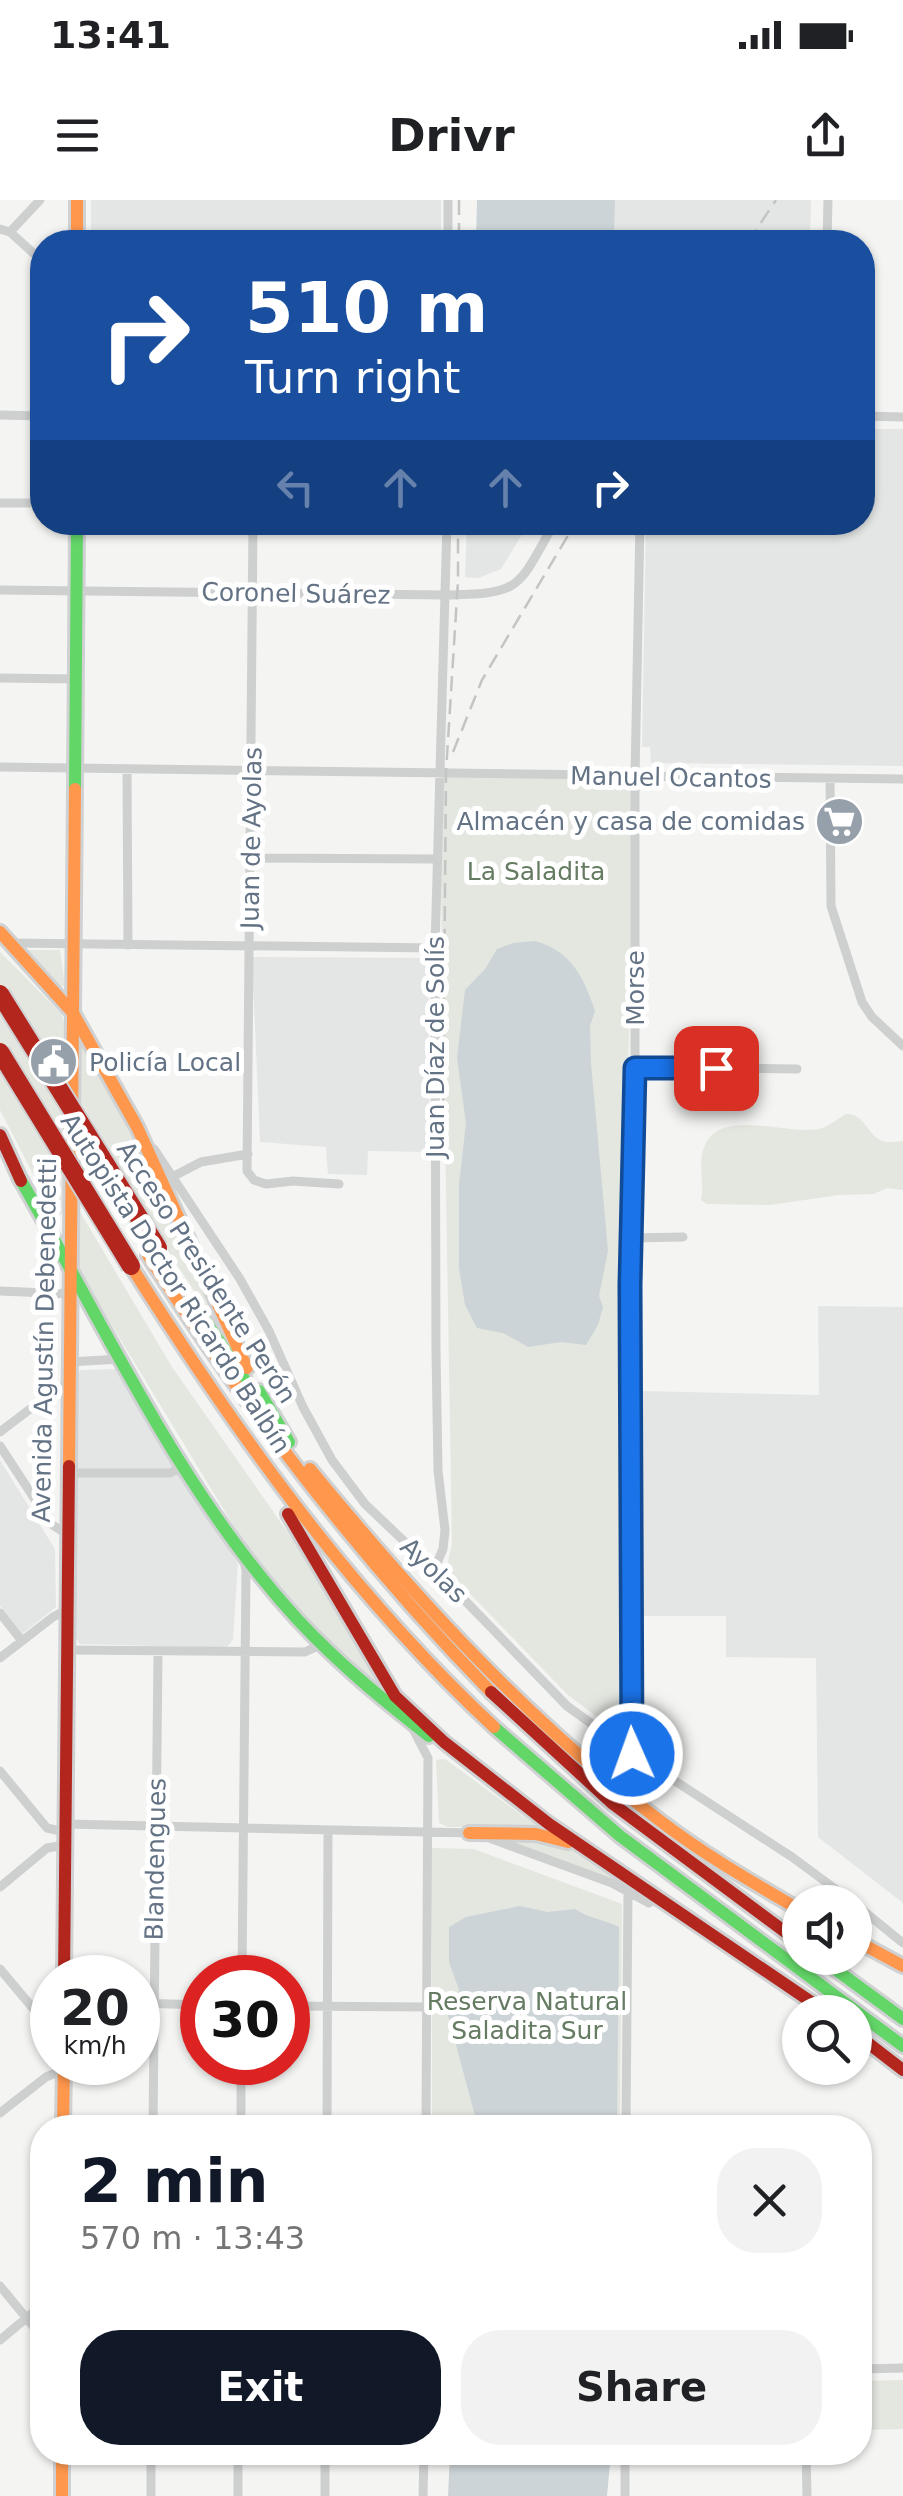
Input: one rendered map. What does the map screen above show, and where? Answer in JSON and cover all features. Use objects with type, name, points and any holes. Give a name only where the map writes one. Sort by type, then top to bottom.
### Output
[{"type":"main road","points":[[76,200],[77,230]]},
{"type":"main road","name":"Avenida Agustín Debenedetti","points":[[64,1955],[61,1832],[68,1610],[77,535]]},
{"type":"main road","points":[[6,937],[73,1012],[137,1128],[244,1362],[290,1442]]},
{"type":"main road","name":"Acceso Presidente Perón","points":[[0,994],[153,1252],[290,1442],[414,1595],[549,1729],[606,1778],[698,1848],[782,1899]]},
{"type":"main road","name":"Autopista Doctor Ricardo Balbín","points":[[0,1014],[153,1252],[222,1370],[332,1518],[446,1648],[593,1787],[782,1930]]},
{"type":"main road","name":"Autopista Doctor Ricardo Balbín","points":[[0,1052],[200,1376],[259,1461],[390,1622],[529,1760],[648,1860],[903,2046]]},
{"type":"main road","points":[[0,1135],[22,1181]]},
{"type":"main road","points":[[0,1146],[186,1466],[243,1555],[320,1646],[410,1724],[801,1995]]},
{"type":"main road","points":[[259,1461],[395,1696],[468,1764]]},
{"type":"main road","points":[[470,1833],[547,1835],[583,1846]]},
{"type":"main road","points":[[872,1949],[903,1966]]},
{"type":"main road","points":[[843,1975],[903,2019]]},
{"type":"main road","points":[[872,2048],[903,2070]]},
{"type":"main road","points":[[63,2115],[64,2085]]},
{"type":"main road","points":[[62,2465],[62,2496]]},
{"type":"street","points":[[30,251],[5,230],[40,200]]},
{"type":"street","points":[[448,200],[448,230]]},
{"type":"street","points":[[827,230],[828,200]]},
{"type":"street","points":[[0,415],[30,416]]},
{"type":"street","points":[[875,417],[903,418]]},
{"type":"street","points":[[0,502],[30,502]]},
{"type":"street","name":"Juan de Ayolas","points":[[248,1154],[253,535]]},
{"type":"street","name":"Juan Díaz de Solís","points":[[434,1570],[443,1549],[445,1530],[438,1471],[436,1371],[435,859],[446,535]]},
{"type":"street","name":"Coronel Suárez","points":[[0,590],[444,595],[499,592],[513,587],[524,576],[548,535]]},
{"type":"street","name":"Morse","points":[[632,1754],[631,1238],[640,535]]},
{"type":"street","points":[[0,678],[75,679]]},
{"type":"street","name":"Manuel Ocantos","points":[[0,768],[903,780]]},
{"type":"street","points":[[127,770],[128,945]]},
{"type":"street","points":[[830,779],[831,906],[862,1002],[903,1046]]},
{"type":"street","points":[[251,858],[435,859]]},
{"type":"street","points":[[6,937],[128,945],[435,948]]},
{"type":"street","points":[[635,1068],[797,1069]]},
{"type":"street","name":"Ayolas","points":[[137,1128],[174,1176],[270,1331],[303,1407],[332,1460],[365,1504],[567,1706],[829,1885]]},
{"type":"street","points":[[174,1176],[202,1162],[248,1154],[247,1171],[259,1182],[339,1184]]},
{"type":"street","points":[[631,1238],[683,1236]]},
{"type":"street","points":[[0,1292],[70,1294]]},
{"type":"street","points":[[69,1362],[121,1359]]},
{"type":"street","points":[[0,1432],[69,1383]]},
{"type":"street","points":[[0,1446],[50,1524],[68,1534]]},
{"type":"street","points":[[68,1473],[170,1473],[186,1466]]},
{"type":"street","points":[[242,1955],[246,1570],[243,1555]]},
{"type":"street","points":[[0,1658],[68,1610]]},
{"type":"street","points":[[0,1613],[22,1641]]},
{"type":"street","points":[[67,1650],[305,1652],[320,1646]]},
{"type":"street","name":"Blandengues","points":[[154,1955],[158,1652]]},
{"type":"street","points":[[410,1724],[428,1758],[426,2115]]},
{"type":"street","points":[[0,1771],[61,1832]]},
{"type":"street","points":[[0,1887],[61,1832],[155,1826],[470,1833],[628,1890],[790,1995]]},
{"type":"street","points":[[328,1831],[328,2115]]},
{"type":"street","points":[[626,2115],[628,1890]]},
{"type":"street","name":"Ayolas","points":[[872,1918],[903,1943]]},
{"type":"street","points":[[0,1970],[30,2005]]},
{"type":"street","points":[[310,2007],[426,2008]]},
{"type":"street","points":[[872,2051],[903,2078]]},
{"type":"street","points":[[0,2114],[35,2085]]},
{"type":"street","name":"Blandengues","points":[[153,2085],[153,2115]]},
{"type":"street","points":[[241,2085],[241,2115]]},
{"type":"street","points":[[0,2286],[30,2323]]},
{"type":"street","points":[[0,2340],[30,2315]]},
{"type":"street","points":[[872,2369],[903,2368]]},
{"type":"street","points":[[151,2465],[151,2496]]},
{"type":"street","points":[[238,2465],[238,2496]]},
{"type":"street","points":[[325,2465],[325,2496]]},
{"type":"street","points":[[424,2465],[424,2496]]},
{"type":"street","points":[[625,2465],[625,2496]]},
{"type":"street","points":[[806,2465],[807,2496]]},
{"type":"shaded area","points":[[91,200],[441,200],[441,230],[91,230]]},
{"type":"shaded area","points":[[477,200],[615,200],[614,230],[476,230]]},
{"type":"shaded area","points":[[615,200],[811,200],[810,230],[614,230]]},
{"type":"shaded area","points":[[875,429],[903,429],[903,766],[651,763],[650,747],[642,747],[646,535],[875,535]]},
{"type":"shaded area","points":[[467,535],[522,535],[501,569],[478,578],[465,577]]},
{"type":"shaded area","points":[[535,941],[558,951],[574,967],[595,1011],[590,1026],[591,1063],[608,1251],[599,1296],[603,1307],[586,1345],[561,1342],[528,1347],[503,1333],[477,1328],[465,1305],[459,1268],[459,1184],[466,1123],[457,1058],[465,990],[497,949]]},
{"type":"shaded area","points":[[252,957],[428,958],[430,1152],[368,1151],[367,1175],[328,1174],[326,1147],[260,1142]]},
{"type":"shaded area","points":[[818,1306],[903,1307],[903,1903],[818,1837],[816,1658],[726,1657],[726,1616],[639,1616],[639,1391],[819,1395]]},
{"type":"shaded area","points":[[116,1369],[238,1563],[233,1640],[226,1648],[80,1644],[74,1636],[77,1376],[80,1370]]},
{"type":"shaded area","points":[[0,1460],[55,1549],[56,1607],[22,1634],[0,1606]]},
{"type":"shaded area","name":"Reserva Natural Saladita Sur","points":[[520,1906],[548,1912],[575,1909],[619,1927],[617,2115],[475,2115],[448,2015],[459,1990],[449,1962],[449,1927],[466,1917]]},
{"type":"shaded area","points":[[449,2465],[610,2465],[607,2496],[448,2496]]},
{"type":"green space","name":"La Saladita","points":[[439,771],[635,777],[623,1286],[622,1720],[621,1729],[616,1731],[568,1695],[446,1569],[452,1545]]},
{"type":"green space","points":[[25,950],[60,950],[65,986],[60,987]]},
{"type":"green space","points":[[0,952],[62,1014],[65,1027],[63,1212],[56,1218],[0,1110]]},
{"type":"green space","points":[[83,1045],[147,1166],[234,1351],[173,1259],[78,1097],[79,1046]]},
{"type":"green space","points":[[846,1114],[858,1118],[880,1140],[903,1141],[903,1190],[887,1188],[874,1194],[770,1205],[707,1204],[701,1200],[703,1151],[713,1134],[740,1125],[818,1129]]},
{"type":"green space","points":[[80,1212],[172,1367],[293,1540],[383,1693],[252,1556],[77,1268]]},
{"type":"green space","points":[[445,1759],[533,1827],[448,1827],[439,1823],[436,1760]]},
{"type":"green space","points":[[506,1840],[560,1843],[614,1879]]},
{"type":"green space","name":"Reserva Natural Saladita Sur","points":[[432,1848],[474,1849],[622,1904],[620,2115],[432,2115]]},
{"type":"green space","points":[[903,2380],[903,2429],[872,2430],[872,2381]]},
{"type":"railway","points":[[459,200],[459,230]]},
{"type":"railway","points":[[756,230],[776,200]]},
{"type":"railway","points":[[443,1128],[446,772],[458,535]]},
{"type":"railway","points":[[453,752],[482,680],[568,535]]},
{"type":"traffic: fast","points":[[75,789],[77,535]]},
{"type":"traffic: fast","points":[[19,1177],[146,1406],[217,1518],[313,1636],[429,1736]]},
{"type":"traffic: fast","points":[[206,1322],[261,1404]]},
{"type":"traffic: fast","points":[[259,1391],[289,1442]]},
{"type":"traffic: fast","points":[[494,1727],[620,1836],[903,2046]]},
{"type":"traffic: fast","points":[[843,1975],[903,2019]]},
{"type":"traffic: slow","points":[[77,200],[77,230]]},
{"type":"traffic: slow","points":[[69,1466],[75,789]]},
{"type":"traffic: slow","points":[[0,932],[73,1013],[137,1127]]},
{"type":"traffic: slow","points":[[137,1127],[247,1368]]},
{"type":"traffic: slow","points":[[148,1255],[226,1371],[308,1482],[396,1589],[491,1692]]},
{"type":"traffic: slow","points":[[131,1266],[298,1509],[391,1622],[494,1727]]},
{"type":"traffic: slow","points":[[310,1469],[432,1610],[563,1741],[676,1832],[782,1899]]},
{"type":"traffic: slow","points":[[469,1833],[536,1834],[568,1842]]},
{"type":"traffic: slow","points":[[872,1949],[903,1966]]},
{"type":"traffic: slow","points":[[63,2115],[64,2085]]},
{"type":"traffic: slow","points":[[62,2465],[62,2496]]},
{"type":"traffic: jam","points":[[0,994],[158,1248]]},
{"type":"traffic: jam","points":[[0,1052],[131,1266]]},
{"type":"traffic: jam","points":[[0,1135],[21,1181]]},
{"type":"traffic: jam","points":[[64,1955],[69,1466]]},
{"type":"traffic: jam","points":[[288,1514],[395,1696],[444,1742],[549,1824],[801,1995]]},
{"type":"traffic: jam","points":[[491,1692],[613,1804],[782,1930]]},
{"type":"traffic: jam","points":[[872,2046],[903,2070]]},
{"type":"place","name":"Almacén y casa de comidas","points":[[840,821]]},
{"type":"place","name":"Policía Local","points":[[54,1062]]},
{"type":"route","points":[[632,1754],[630,1285],[635,1068],[716,1068]]}]
